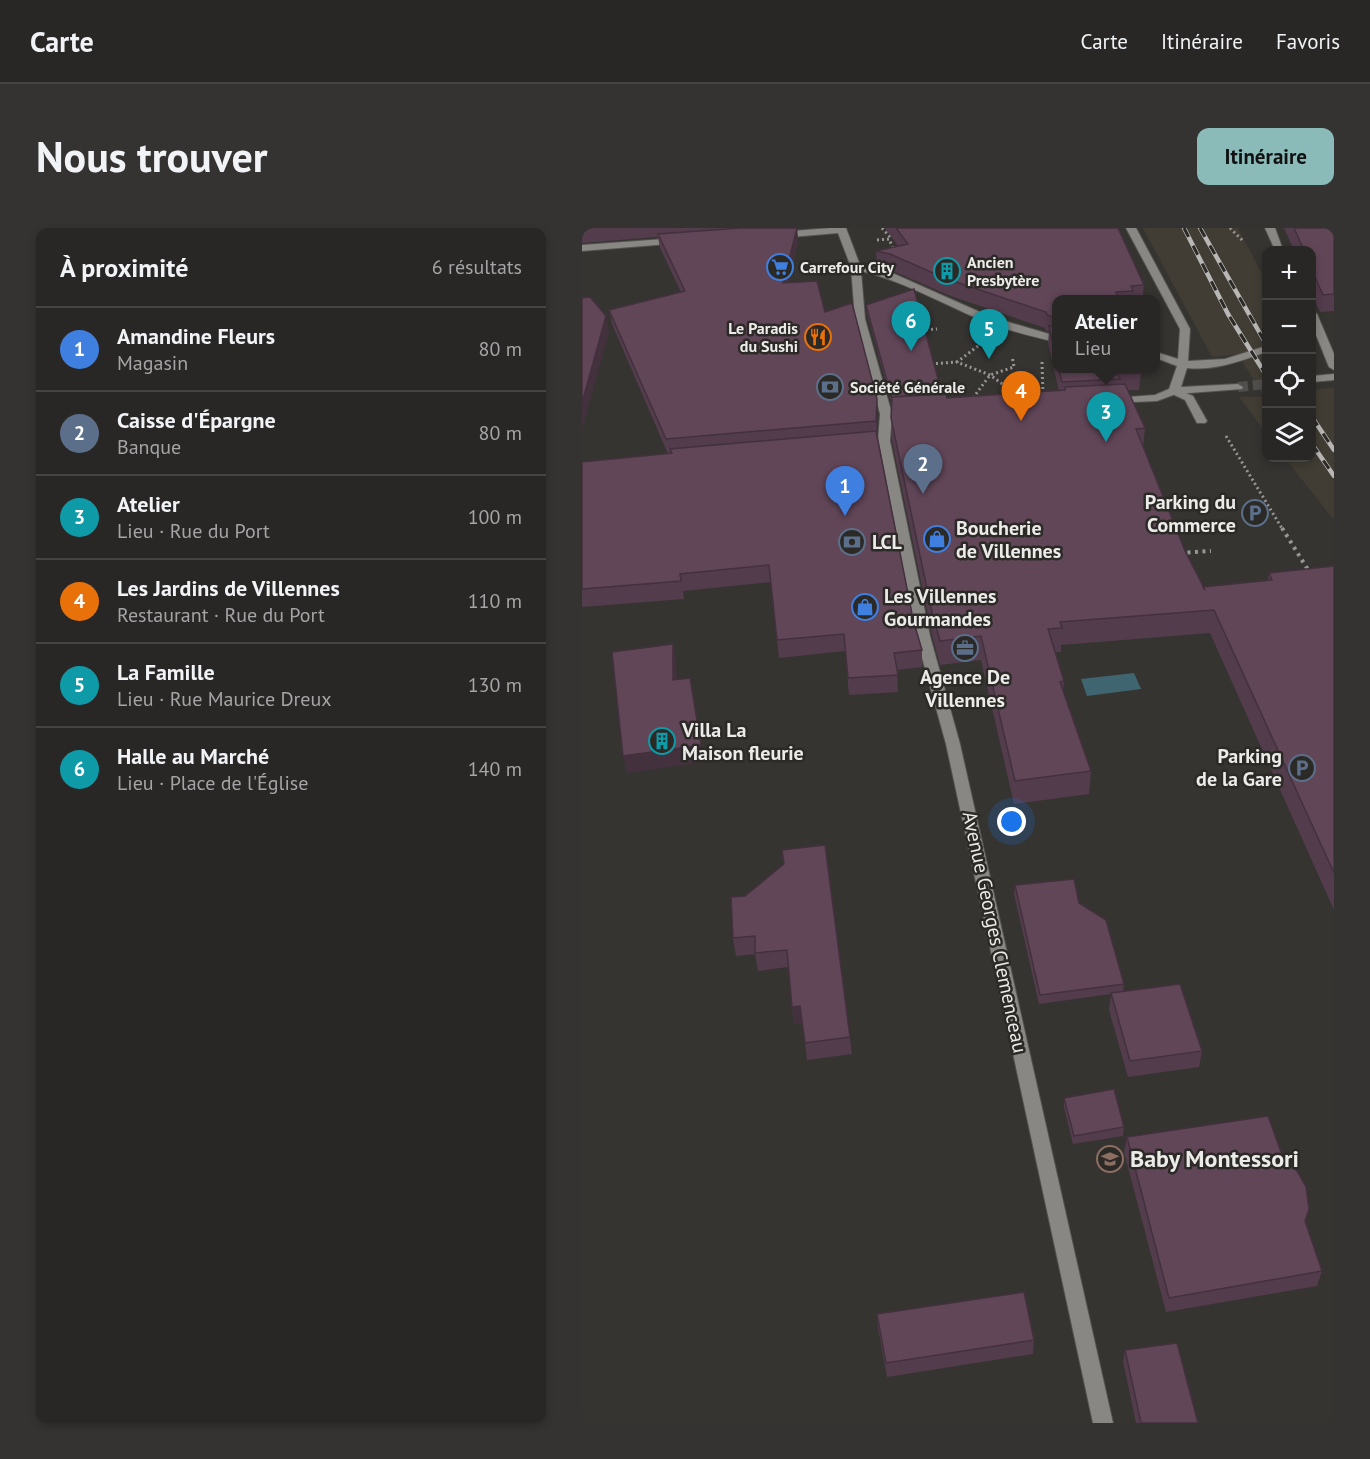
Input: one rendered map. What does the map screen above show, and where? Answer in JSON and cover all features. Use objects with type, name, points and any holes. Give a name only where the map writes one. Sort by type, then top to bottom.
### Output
[{"type":"street","points":[[1131,228],[1185,329],[1183,364],[1174,391]]},
{"type":"street","points":[[1270,228],[1277,246]]},
{"type":"street","points":[[771,235],[840,229]]},
{"type":"street","name":"Avenue Georges Clemenceau","points":[[840,229],[856,267],[860,319],[892,413],[879,441],[923,636],[953,744],[1103,1423]]},
{"type":"street","points":[[582,248],[688,241]]},
{"type":"street","points":[[856,267],[887,274],[987,319],[1052,338]]},
{"type":"street","points":[[1316,326],[1334,367]]},
{"type":"street","points":[[1160,357],[1183,364],[1233,361],[1262,350]]},
{"type":"street","points":[[1316,378],[1334,376]]},
{"type":"street","points":[[1104,402],[1157,398],[1174,391],[1238,387]]},
{"type":"street","points":[[1174,391],[1189,399],[1201,422]]},
{"type":"path","points":[[882,228],[889,238]]},
{"type":"path","points":[[872,241],[897,237]]},
{"type":"path","points":[[916,331],[925,330]]},
{"type":"path","points":[[957,362],[964,354],[981,344]]},
{"type":"path","points":[[973,398],[990,375],[1014,367],[1012,352]]},
{"type":"path","points":[[1042,359],[1043,395],[1046,405]]},
{"type":"path","points":[[925,364],[957,362],[990,375],[1020,396]]},
{"type":"path","points":[[1222,431],[1313,577],[1306,578]]},
{"type":"path","points":[[1174,554],[1210,551]]},
{"type":"shaded area","points":[[1143,228],[1238,228],[1262,274],[1262,394],[1238,354],[1212,357]]},
{"type":"shaded area","points":[[1334,388],[1334,520],[1288,462],[1316,462],[1316,389]]},
{"type":"shaded area","points":[[1239,397],[1262,397],[1262,428]]},
{"type":"water","points":[[1134,673],[1141,689],[1087,696],[1081,679]]},
{"type":"building","points":[[741,228],[797,228],[783,283],[817,281],[825,312],[852,303],[877,399],[876,421],[666,439],[609,310],[685,291],[658,234]]},
{"type":"building","points":[[896,228],[1118,228],[1144,285],[1131,286],[1133,291],[1116,292],[1117,295],[1052,295],[1052,317],[1046,312],[947,279],[890,254],[876,251],[908,244]]},
{"type":"building","points":[[1294,228],[1334,228],[1334,294],[1323,295],[1316,279],[1316,246],[1302,246]]},
{"type":"building","points":[[914,289],[942,394],[892,397],[892,399],[866,305]]},
{"type":"building","points":[[590,297],[606,316],[582,403],[582,298]]},
{"type":"building","points":[[1060,373],[1141,373],[1117,374],[1120,379],[1062,382]]},
{"type":"building","points":[[1125,384],[1145,428],[1136,429],[1185,551],[1203,587],[1272,580],[1269,573],[1334,566],[1334,873],[1214,610],[1060,622],[1062,628],[1048,629],[1064,681],[1060,682],[1091,771],[1015,781],[981,636],[940,641],[891,418],[892,397],[946,394],[947,398]]},
{"type":"building","points":[[876,431],[913,619],[922,650],[894,653],[898,675],[848,678],[844,634],[777,640],[769,565],[680,574],[681,581],[582,589],[582,462],[672,453],[670,449]]},
{"type":"building","points":[[673,644],[673,680],[690,678],[701,745],[623,756],[612,652]]},
{"type":"building","points":[[825,845],[850,1037],[805,1043],[800,1006],[792,1007],[787,950],[755,953],[755,936],[733,938],[731,897],[745,896],[784,864],[782,850]]},
{"type":"building","points":[[1074,879],[1079,903],[1106,920],[1124,984],[1040,995],[1015,885]]},
{"type":"building","points":[[1180,984],[1202,1051],[1130,1061],[1111,993]]},
{"type":"building","points":[[1114,1089],[1124,1127],[1074,1136],[1064,1098]]},
{"type":"building","points":[[1268,1116],[1284,1160],[1297,1171],[1306,1187],[1309,1209],[1305,1221],[1322,1271],[1169,1298],[1127,1137]]},
{"type":"building","points":[[1024,1292],[1034,1340],[886,1363],[877,1314]]},
{"type":"building","points":[[1177,1343],[1198,1423],[1141,1423],[1125,1350]]},
{"type":"tunnel","points":[[1238,387],[1262,384]]},
{"type":"railway","points":[[1184,228],[1228,314],[1262,369]]},
{"type":"railway","points":[[1200,228],[1262,337]]},
{"type":"railway","points":[[1316,423],[1334,450]]},
{"type":"railway","points":[[1316,450],[1334,476]]},
{"type":"place","name":"Carrefour City","points":[[780,267]]},
{"type":"place","name":"Ancien Presbytère","points":[[947,271]]},
{"type":"place","name":"Le Paradis du Sushi","points":[[818,337]]},
{"type":"place","name":"Halle au Marché","points":[[911,351]]},
{"type":"place","name":"La Famille","points":[[989,359]]},
{"type":"place","name":"Société Générale","points":[[830,387]]},
{"type":"place","name":"Les Jardins de Villennes","points":[[1021,421]]},
{"type":"place","name":"Atelier","points":[[1106,442]]},
{"type":"place","name":"Caisse d'Épargne","points":[[923,494]]},
{"type":"place","name":"Parking du Commerce","points":[[1255,513]]},
{"type":"place","name":"Amandine Fleurs","points":[[845,516]]},
{"type":"place","name":"Boucherie de Villennes","points":[[937,539]]},
{"type":"place","name":"LCL","points":[[852,542]]},
{"type":"place","name":"Les Villennes Gourmandes","points":[[865,607]]},
{"type":"place","name":"Agence De Villennes","points":[[965,648]]},
{"type":"place","name":"Villa La Maison fleurie","points":[[662,741]]},
{"type":"place","name":"Parking de la Gare","points":[[1302,768]]},
{"type":"place","name":"Baby Montessori","points":[[1110,1159]]}]
